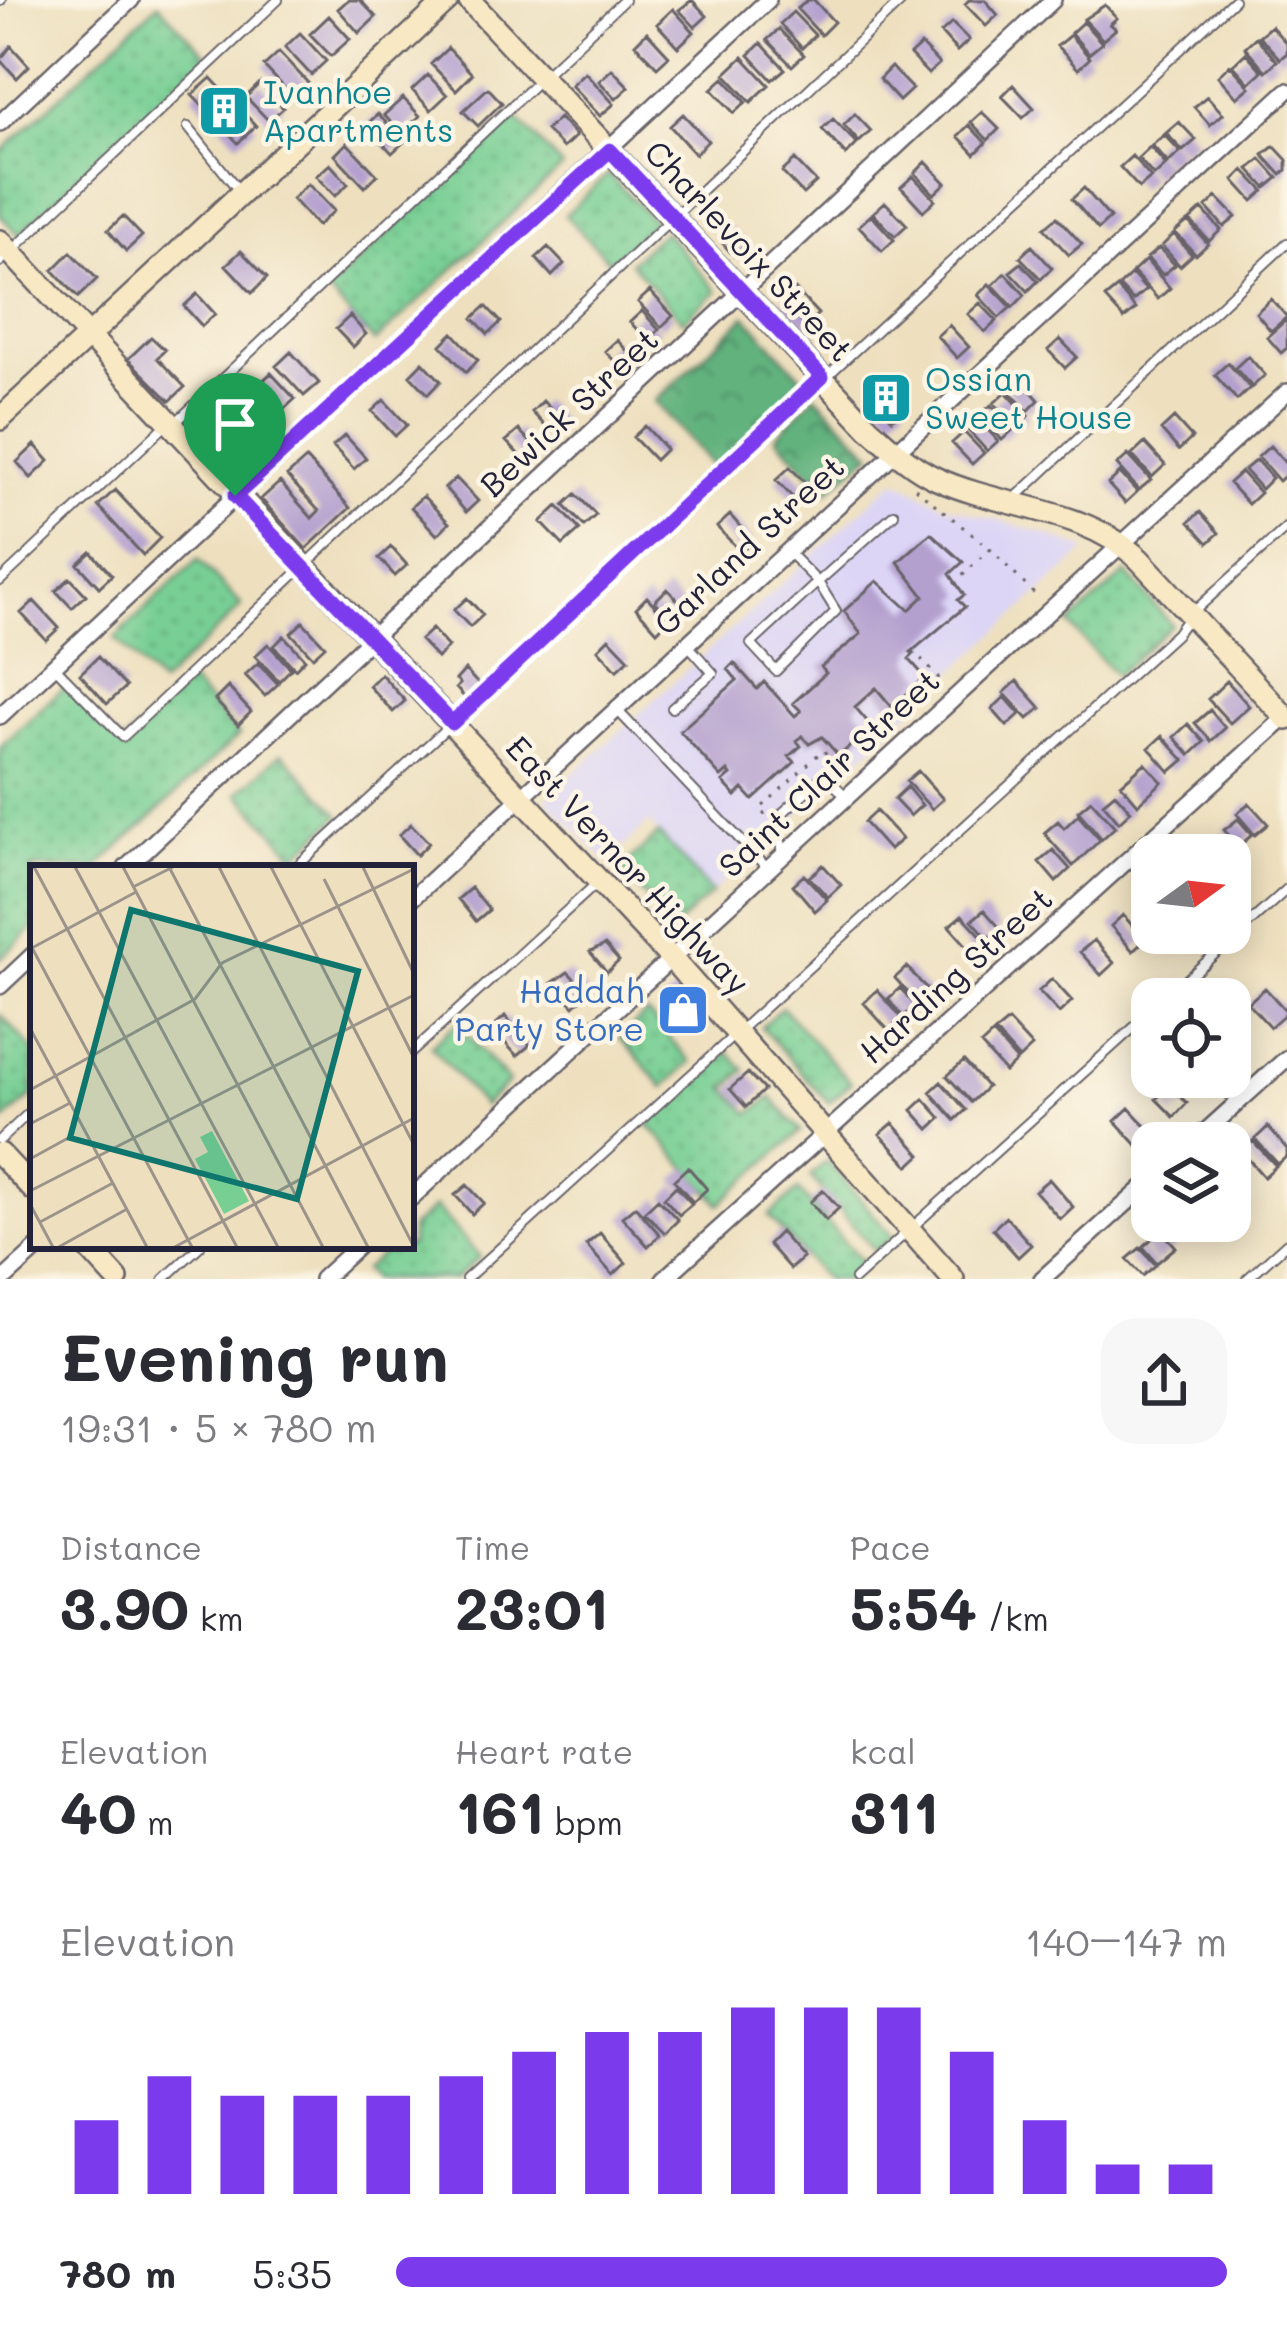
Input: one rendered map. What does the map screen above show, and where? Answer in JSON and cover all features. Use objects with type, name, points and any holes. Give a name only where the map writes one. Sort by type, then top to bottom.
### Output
[{"type":"street","points":[[0,123],[131,0]]},
{"type":"street","points":[[0,419],[448,0]]},
{"type":"street","name":"Charlevoix Street","points":[[469,0],[895,451],[938,479],[1065,517],[1121,544],[1286,717]]},
{"type":"street","points":[[0,716],[768,0]]},
{"type":"street","name":"Bewick Street","points":[[129,865],[1053,0]]},
{"type":"street","name":"Garland Street","points":[[414,896],[1287,91]]},
{"type":"street","name":"East Vernor Highway","points":[[4,252],[671,958],[953,1279]]},
{"type":"street","name":"Saint Clair Street","points":[[414,1195],[1287,392]]},
{"type":"street","name":"Harding Street","points":[[664,1279],[1286,717]]},
{"type":"street","points":[[0,986],[30,958]]},
{"type":"street","points":[[1216,1122],[1287,1058]]},
{"type":"street","points":[[0,1154],[30,1186]]},
{"type":"street","points":[[1042,1279],[1131,1199]]},
{"type":"street","points":[[4,1279],[37,1249]]},
{"type":"street","points":[[90,1249],[117,1279]]},
{"type":"street","points":[[322,1279],[355,1249]]},
{"type":"lane","points":[[4,252],[278,0]]},
{"type":"lane","points":[[0,581],[624,0]]},
{"type":"lane","points":[[54,666],[123,737],[903,0]]},
{"type":"lane","points":[[298,865],[1234,0]]},
{"type":"lane","points":[[188,127],[242,193]]},
{"type":"lane","points":[[1012,501],[1287,243]]},
{"type":"lane","points":[[788,550],[818,582],[836,610],[776,671],[751,644],[818,582],[894,514]]},
{"type":"lane","points":[[466,1279],[1176,634],[1190,615],[1287,527]]},
{"type":"lane","points":[[672,708],[713,673],[687,644]]},
{"type":"lane","points":[[616,709],[768,869]]},
{"type":"lane","points":[[783,856],[776,818],[824,775],[847,797]]},
{"type":"lane","points":[[414,1050],[599,881]]},
{"type":"lane","points":[[1189,978],[1287,890]]},
{"type":"lane","points":[[855,1279],[1131,1030]]},
{"type":"lane","points":[[0,1140],[30,1112]]},
{"type":"lane","points":[[1247,1279],[1287,1243]]},
{"type":"lane","points":[[164,1279],[197,1249]]},
{"type":"path","points":[[914,488],[990,549],[1039,599]]},
{"type":"path","points":[[954,584],[990,549]]},
{"type":"path","points":[[913,650],[945,686]]},
{"type":"shaded area","points":[[895,480],[945,505],[1087,550],[712,893],[649,822],[607,862],[546,799]]},
{"type":"green space","points":[[158,4],[208,57],[19,235],[0,215],[0,153]]},
{"type":"green space","points":[[515,116],[562,167],[375,342],[327,291]]},
{"type":"green space","points":[[608,174],[654,221],[611,263],[565,215]]},
{"type":"green space","points":[[664,231],[717,291],[683,321],[630,262]]},
{"type":"green space","points":[[746,316],[807,383],[714,468],[655,401]]},
{"type":"green space","points":[[815,395],[872,453],[827,492],[776,437]]},
{"type":"green space","points":[[198,559],[242,606],[160,685],[115,638]]},
{"type":"green space","points":[[1126,573],[1172,625],[1116,676],[1069,624]]},
{"type":"green space","points":[[189,681],[239,735],[100,865],[30,865],[30,931],[0,959],[0,747],[66,685],[122,744]]},
{"type":"green space","points":[[282,753],[340,815],[296,856],[238,793]]},
{"type":"green space","points":[[659,834],[712,893],[674,928],[620,869]]},
{"type":"green space","points":[[782,1007],[851,1083],[829,1103],[761,1027]]},
{"type":"green space","points":[[647,1013],[691,1062],[664,1087],[620,1038]]},
{"type":"green space","points":[[1,1015],[30,1047],[30,1098],[2,1123]]},
{"type":"green space","points":[[457,1023],[509,1082],[483,1106],[431,1046]]},
{"type":"green space","points":[[728,1052],[745,1070],[726,1088],[750,1114],[771,1097],[801,1131],[720,1204],[648,1124]]},
{"type":"green space","points":[[827,1161],[893,1237],[876,1252],[810,1176]]},
{"type":"green space","points":[[798,1190],[864,1264],[847,1279],[825,1279],[769,1216]]},
{"type":"green space","points":[[435,1207],[480,1257],[455,1279],[373,1279],[364,1270],[388,1249],[414,1249],[414,1225]]},
{"type":"building","points":[[348,0],[360,0],[376,17],[359,33],[338,9]]},
{"type":"building","points":[[692,0],[707,16],[695,27],[679,10]]},
{"type":"building","points":[[814,0],[834,22],[821,35],[797,9]]},
{"type":"building","points":[[985,0],[998,15],[986,26],[965,4]]},
{"type":"building","points":[[1105,5],[1117,18],[1110,24],[1116,29],[1103,40],[1084,19]]},
{"type":"building","points":[[673,9],[694,32],[678,47],[657,24]]},
{"type":"building","points":[[793,12],[815,35],[802,48],[780,24]]},
{"type":"building","points":[[329,16],[350,39],[331,56],[310,34]]},
{"type":"building","points":[[1083,22],[1102,43],[1089,54],[1071,33]]},
{"type":"building","points":[[952,23],[969,40],[957,51],[941,33]]},
{"type":"building","points":[[1271,26],[1287,44],[1287,53],[1280,59],[1259,36]]},
{"type":"building","points":[[779,29],[804,55],[792,66],[767,40]]},
{"type":"building","points":[[647,32],[669,56],[657,67],[635,44]]},
{"type":"building","points":[[300,33],[326,61],[311,75],[285,47]]},
{"type":"building","points":[[1070,35],[1090,58],[1078,69],[1057,46]]},
{"type":"building","points":[[1256,37],[1277,61],[1266,71],[1245,47]]},
{"type":"building","points":[[761,43],[785,69],[772,80],[749,55]]},
{"type":"building","points":[[921,45],[939,64],[928,74],[910,55]]},
{"type":"building","points":[[11,46],[29,66],[17,78],[0,60]]},
{"type":"building","points":[[448,48],[472,74],[456,90],[431,64]]},
{"type":"building","points":[[279,52],[308,83],[293,97],[264,66]]},
{"type":"building","points":[[1246,53],[1262,71],[1249,83],[1233,65]]},
{"type":"building","points":[[743,57],[769,85],[751,102],[725,74]]},
{"type":"building","points":[[1230,65],[1250,87],[1237,98],[1218,76]]},
{"type":"building","points":[[891,67],[912,89],[899,101],[879,79]]},
{"type":"building","points":[[612,69],[629,87],[616,99],[599,81]]},
{"type":"building","points":[[585,72],[614,104],[600,116],[571,85]]},
{"type":"building","points":[[428,75],[447,95],[431,110],[412,90]]},
{"type":"building","name":"Ivanhoe Apartments","points":[[211,78],[256,126],[238,143],[192,95]]},
{"type":"building","points":[[724,78],[746,102],[734,113],[712,89]]},
{"type":"building","points":[[260,83],[283,108],[269,121],[246,97]]},
{"type":"building","points":[[1013,85],[1034,108],[1023,118],[1002,96]]},
{"type":"building","points":[[488,88],[502,103],[478,126],[463,111]]},
{"type":"building","points":[[1207,96],[1223,114],[1210,125],[1194,107]]},
{"type":"building","points":[[403,98],[420,116],[401,133],[384,115]]},
{"type":"building","points":[[982,112],[999,129],[988,140],[971,122]]},
{"type":"building","points":[[378,114],[404,142],[392,153],[366,125]]},
{"type":"building","points":[[683,114],[708,141],[695,154],[670,126]]},
{"type":"building","points":[[855,114],[871,131],[859,142],[844,125]]},
{"type":"building","points":[[559,118],[576,136],[563,148],[546,130]]},
{"type":"building","points":[[833,119],[857,144],[846,155],[822,129]]},
{"type":"building","points":[[1179,122],[1196,140],[1183,151],[1166,133]]},
{"type":"building","points":[[969,125],[986,143],[975,154],[958,136]]},
{"type":"building","points":[[1164,135],[1180,152],[1168,163],[1152,145]]},
{"type":"building","points":[[347,143],[377,175],[365,187],[335,155]]},
{"type":"building","points":[[1274,146],[1287,160],[1287,170],[1281,175],[1263,155]]},
{"type":"building","points":[[1150,147],[1166,165],[1154,176],[1138,158]]},
{"type":"building","points":[[1132,156],[1151,178],[1139,188],[1120,167]]},
{"type":"building","points":[[1261,159],[1278,178],[1266,188],[1249,169]]},
{"type":"building","points":[[795,160],[816,182],[803,194],[782,172]]},
{"type":"building","points":[[926,162],[946,183],[934,194],[915,173]]},
{"type":"building","points":[[330,164],[348,184],[335,196],[316,176]]},
{"type":"building","points":[[1244,170],[1264,191],[1253,201],[1234,180]]},
{"type":"building","points":[[913,176],[935,200],[923,211],[901,187]]},
{"type":"building","points":[[308,184],[334,211],[317,226],[292,199]]},
{"type":"building","points":[[1084,188],[1110,218],[1098,229],[1072,199]]},
{"type":"building","points":[[1217,197],[1236,217],[1224,227],[1206,207]]},
{"type":"building","points":[[885,202],[907,225],[895,236],[873,213]]},
{"type":"building","points":[[1202,209],[1221,230],[1209,241],[1190,220]]},
{"type":"building","points":[[871,215],[894,240],[882,251],[859,226]]},
{"type":"building","points":[[123,216],[142,236],[126,251],[108,230]]},
{"type":"building","points":[[1057,217],[1082,244],[1069,255],[1044,228]]},
{"type":"building","points":[[1188,221],[1208,244],[1196,255],[1175,232]]},
{"type":"building","points":[[731,228],[747,244],[734,256],[719,239]]},
{"type":"building","points":[[1174,234],[1192,255],[1180,266],[1162,246]]},
{"type":"building","points":[[1032,246],[1052,268],[1041,279],[1020,257]]},
{"type":"building","points":[[548,247],[564,264],[552,276],[536,258]]},
{"type":"building","points":[[1159,248],[1175,265],[1163,275],[1147,258]]},
{"type":"building","points":[[241,251],[267,278],[252,293],[226,265]]},
{"type":"building","points":[[71,252],[97,279],[78,297],[53,270]]},
{"type":"building","points":[[1146,260],[1170,288],[1158,299],[1133,272]]},
{"type":"building","points":[[1021,263],[1038,281],[1028,291],[1010,272]]},
{"type":"building","points":[[1005,273],[1025,295],[1013,307],[993,285]]},
{"type":"building","points":[[1132,274],[1146,290],[1133,301],[1119,286]]},
{"type":"building","points":[[989,284],[1011,307],[999,318],[978,295]]},
{"type":"building","points":[[1117,288],[1136,309],[1124,319],[1105,298]]},
{"type":"building","points":[[795,289],[818,314],[805,326],[782,301]]},
{"type":"building","points":[[650,291],[673,316],[661,327],[638,302]]},
{"type":"building","points":[[197,294],[215,314],[202,326],[184,306]]},
{"type":"building","points":[[1271,299],[1287,317],[1271,331],[1256,313]]},
{"type":"building","points":[[980,303],[997,321],[985,332],[968,314]]},
{"type":"building","points":[[486,306],[501,322],[488,334],[473,318]]},
{"type":"building","points":[[642,311],[659,330],[648,341],[630,322]]},
{"type":"building","points":[[350,316],[366,334],[353,347],[336,329]]},
{"type":"building","points":[[1287,319],[1287,348],[1281,353],[1267,337]]},
{"type":"building","points":[[949,325],[969,347],[957,358],[937,336]]},
{"type":"building","points":[[453,333],[478,360],[466,372],[441,345]]},
{"type":"building","points":[[151,337],[165,350],[157,358],[185,387],[170,401],[128,359]]},
{"type":"building","points":[[1060,339],[1077,357],[1065,368],[1048,350]]},
{"type":"building","points":[[617,340],[633,357],[621,368],[605,351]]},
{"type":"building","points":[[291,352],[319,383],[304,396],[276,366]]},
{"type":"building","points":[[1248,356],[1265,375],[1252,387],[1235,368]]},
{"type":"building","points":[[423,362],[441,381],[428,394],[410,375]]},
{"type":"building","points":[[1228,363],[1250,388],[1237,400],[1215,375]]},
{"type":"building","points":[[271,373],[295,399],[273,419],[250,393]]},
{"type":"building","name":"Ossian Sweet House","points":[[882,379],[906,406],[892,419],[871,395]]},
{"type":"building","points":[[1020,379],[1039,400],[1028,411],[1008,390]]},
{"type":"building","points":[[1006,392],[1028,416],[1017,427],[994,403]]},
{"type":"building","points":[[247,399],[272,426],[258,439],[233,412]]},
{"type":"building","points":[[384,400],[407,425],[395,436],[372,411]]},
{"type":"building","points":[[543,401],[562,421],[551,432],[532,412]]},
{"type":"building","points":[[991,405],[1014,429],[1002,440],[980,415]]},
{"type":"building","points":[[1174,418],[1192,438],[1179,450],[1161,430]]},
{"type":"building","points":[[978,419],[998,441],[987,451],[967,429]]},
{"type":"building","points":[[645,426],[666,449],[655,460],[633,437]]},
{"type":"building","points":[[519,430],[535,447],[523,459],[506,441]]},
{"type":"building","points":[[964,432],[984,453],[972,464],[952,443]]},
{"type":"building","points":[[345,435],[366,458],[354,469],[333,446]]},
{"type":"building","points":[[1145,443],[1165,465],[1152,477],[1132,455]]},
{"type":"building","points":[[35,445],[49,461],[31,478],[17,462]]},
{"type":"building","points":[[1270,446],[1287,465],[1287,474],[1279,481],[1258,457]]},
{"type":"building","points":[[1128,455],[1151,480],[1139,490],[1117,465]]},
{"type":"building","points":[[306,459],[350,508],[306,549],[261,499],[280,482],[312,518],[319,511],[287,476]]},
{"type":"building","points":[[1256,460],[1272,478],[1261,489],[1244,470]]},
{"type":"building","points":[[790,467],[811,489],[797,502],[776,480]]},
{"type":"building","points":[[1241,472],[1260,493],[1248,504],[1229,483]]},
{"type":"building","points":[[1120,473],[1137,492],[1125,503],[1108,484]]},
{"type":"building","points":[[456,478],[478,501],[466,512],[445,488]]},
{"type":"building","points":[[115,490],[160,538],[143,555],[98,506]]},
{"type":"building","points":[[576,494],[596,515],[584,526],[564,505]]},
{"type":"building","points":[[423,496],[449,523],[437,535],[411,507]]},
{"type":"building","points":[[558,506],[580,530],[563,545],[541,522]]},
{"type":"building","points":[[1200,512],[1219,533],[1208,543],[1189,522]]},
{"type":"building","points":[[730,515],[753,541],[741,552],[717,527]]},
{"type":"building","points":[[931,533],[963,562],[950,574],[964,595],[958,600],[965,607],[911,652],[909,659],[925,677],[892,707],[876,688],[855,707],[872,727],[839,756],[822,737],[809,744],[802,736],[797,741],[801,746],[789,756],[795,762],[753,800],[743,789],[736,796],[723,782],[731,775],[728,771],[721,777],[680,731],[737,680],[728,669],[734,663],[757,689],[764,682],[795,716],[801,711],[793,703],[826,673],[821,667],[861,634],[844,611],[877,581],[909,610],[924,596],[898,562]]},
{"type":"building","points":[[391,547],[407,565],[395,576],[379,558]]},
{"type":"building","points":[[91,552],[112,575],[99,587],[78,564]]},
{"type":"building","points":[[70,578],[86,595],[72,608],[56,591]]},
{"type":"building","points":[[667,589],[685,608],[672,620],[655,601]]},
{"type":"building","points":[[647,597],[668,620],[657,631],[636,608]]},
{"type":"building","points":[[467,598],[483,615],[470,627],[454,610]]},
{"type":"building","points":[[34,601],[59,628],[46,640],[21,613]]},
{"type":"building","points":[[303,622],[325,646],[313,657],[291,633]]},
{"type":"building","points":[[432,629],[448,647],[437,658],[420,640]]},
{"type":"building","points":[[284,636],[305,659],[295,669],[274,646]]},
{"type":"building","points":[[609,638],[629,659],[617,670],[598,649]]},
{"type":"building","points":[[268,644],[291,669],[279,681],[255,656]]},
{"type":"building","points":[[98,657],[126,687],[107,704],[80,674]]},
{"type":"building","points":[[258,663],[278,684],[265,696],[245,675]]},
{"type":"building","points":[[465,670],[480,686],[466,699],[456,688]]},
{"type":"building","points":[[381,674],[405,701],[393,712],[369,686]]},
{"type":"building","points":[[1017,681],[1041,708],[1028,719],[1004,693]]},
{"type":"building","points":[[1227,681],[1249,706],[1230,723],[1208,699]]},
{"type":"building","points":[[228,687],[251,712],[238,725],[215,700]]},
{"type":"building","points":[[1005,697],[1020,714],[1007,726],[992,709]]},
{"type":"building","points":[[1210,710],[1225,728],[1211,741],[1195,723]]},
{"type":"building","points":[[1188,724],[1204,742],[1190,755],[1174,737]]},
{"type":"building","points":[[1162,736],[1184,760],[1170,772],[1149,748]]},
{"type":"building","points":[[1145,763],[1162,782],[1138,804],[1121,784]]},
{"type":"building","points":[[918,771],[943,799],[932,809],[906,781]]},
{"type":"building","points":[[907,787],[922,805],[910,816],[894,799]]},
{"type":"building","points":[[1115,793],[1131,811],[1119,822],[1103,803]]},
{"type":"building","points":[[1091,800],[1115,827],[1102,839],[1078,811]]},
{"type":"building","points":[[1249,803],[1268,824],[1255,835],[1237,814]]},
{"type":"building","points":[[876,811],[902,839],[889,850],[864,822]]},
{"type":"building","points":[[1078,815],[1100,840],[1073,866],[1044,833],[1058,821],[1064,828]]},
{"type":"building","points":[[1238,819],[1252,835],[1228,834],[1224,830]]},
{"type":"building","points":[[411,824],[429,843],[417,855],[399,835]]},
{"type":"building","points":[[1053,850],[1070,869],[1056,882],[1039,862]]},
{"type":"building","points":[[823,865],[841,885],[828,897],[809,877]]},
{"type":"building","points":[[804,875],[827,900],[815,911],[793,885]]},
{"type":"building","points":[[471,888],[489,910],[476,921],[458,899]]},
{"type":"building","points":[[984,910],[1000,928],[988,938],[972,920]]},
{"type":"building","points":[[962,915],[988,943],[975,955],[949,926]]},
{"type":"building","points":[[1123,915],[1131,924],[1131,949],[1111,926]]},
{"type":"building","points":[[1094,940],[1114,963],[1101,975],[1080,952]]},
{"type":"building","points":[[605,945],[619,961],[607,972],[590,952]]},
{"type":"building","points":[[907,967],[931,994],[919,1005],[895,978]]},
{"type":"building","points":[[568,972],[588,993],[574,1006],[552,983]]},
{"type":"building","points":[[1052,979],[1072,1001],[1059,1013],[1039,991]]},
{"type":"building","points":[[900,988],[916,1006],[903,1017],[888,999]]},
{"type":"building","points":[[1265,988],[1287,1012],[1270,1027],[1251,1000]]},
{"type":"building","points":[[877,990],[902,1018],[889,1031],[864,1003]]},
{"type":"building","name":"Haddah Party Store","points":[[675,991],[702,1020],[691,1030],[664,1001]]},
{"type":"building","points":[[505,1016],[530,1045],[517,1056],[492,1028]]},
{"type":"building","points":[[1008,1021],[1032,1047],[1019,1059],[995,1032]]},
{"type":"building","points":[[993,1034],[1017,1061],[1005,1072],[981,1045]]},
{"type":"building","points":[[964,1061],[987,1087],[971,1102],[947,1076]]},
{"type":"building","points":[[748,1073],[764,1090],[746,1107],[730,1089]]},
{"type":"building","points":[[941,1082],[966,1110],[955,1120],[930,1092]]},
{"type":"building","points":[[1182,1098],[1187,1103],[1174,1117],[1156,1099]]},
{"type":"building","points":[[924,1099],[941,1118],[929,1129],[912,1110]]},
{"type":"building","points":[[1129,1108],[1142,1122],[1131,1122],[1131,1138],[1115,1121]]},
{"type":"building","points":[[893,1123],[921,1155],[909,1166],[880,1134]]},
{"type":"building","points":[[1268,1127],[1287,1149],[1287,1156],[1278,1164],[1255,1139]]},
{"type":"building","points":[[1251,1143],[1276,1166],[1264,1177],[1251,1162]]},
{"type":"building","points":[[688,1167],[707,1189],[693,1202],[674,1180]]},
{"type":"building","points":[[1049,1179],[1073,1207],[1060,1219],[1035,1191]]},
{"type":"building","points":[[467,1185],[484,1203],[472,1214],[455,1195]]},
{"type":"building","points":[[676,1186],[692,1204],[679,1215],[664,1198]]},
{"type":"building","points":[[823,1190],[839,1208],[826,1220],[810,1202]]},
{"type":"building","points":[[658,1199],[678,1220],[665,1233],[644,1212]]},
{"type":"building","points":[[635,1206],[660,1235],[648,1246],[622,1217]]},
{"type":"building","points":[[1006,1217],[1031,1245],[1018,1257],[993,1229]]},
{"type":"building","points":[[780,1232],[803,1258],[790,1269],[768,1244]]},
{"type":"building","points":[[600,1233],[626,1263],[613,1275],[586,1245]]},
{"type":"building","points":[[1148,1242],[1172,1242],[1176,1247],[1157,1263],[1143,1247]]},
{"type":"building","points":[[1140,1248],[1156,1265],[1143,1276],[1127,1259]]},
{"type":"place","name":"Ivanhoe Apartments","points":[[224,111]]},
{"type":"place","name":"Ossian Sweet House","points":[[886,398]]},
{"type":"place","name":"Haddah Party Store","points":[[683,1010]]},
{"type":"route","points":[[610,150],[822,377],[452,723],[235,496],[610,150]]}]
